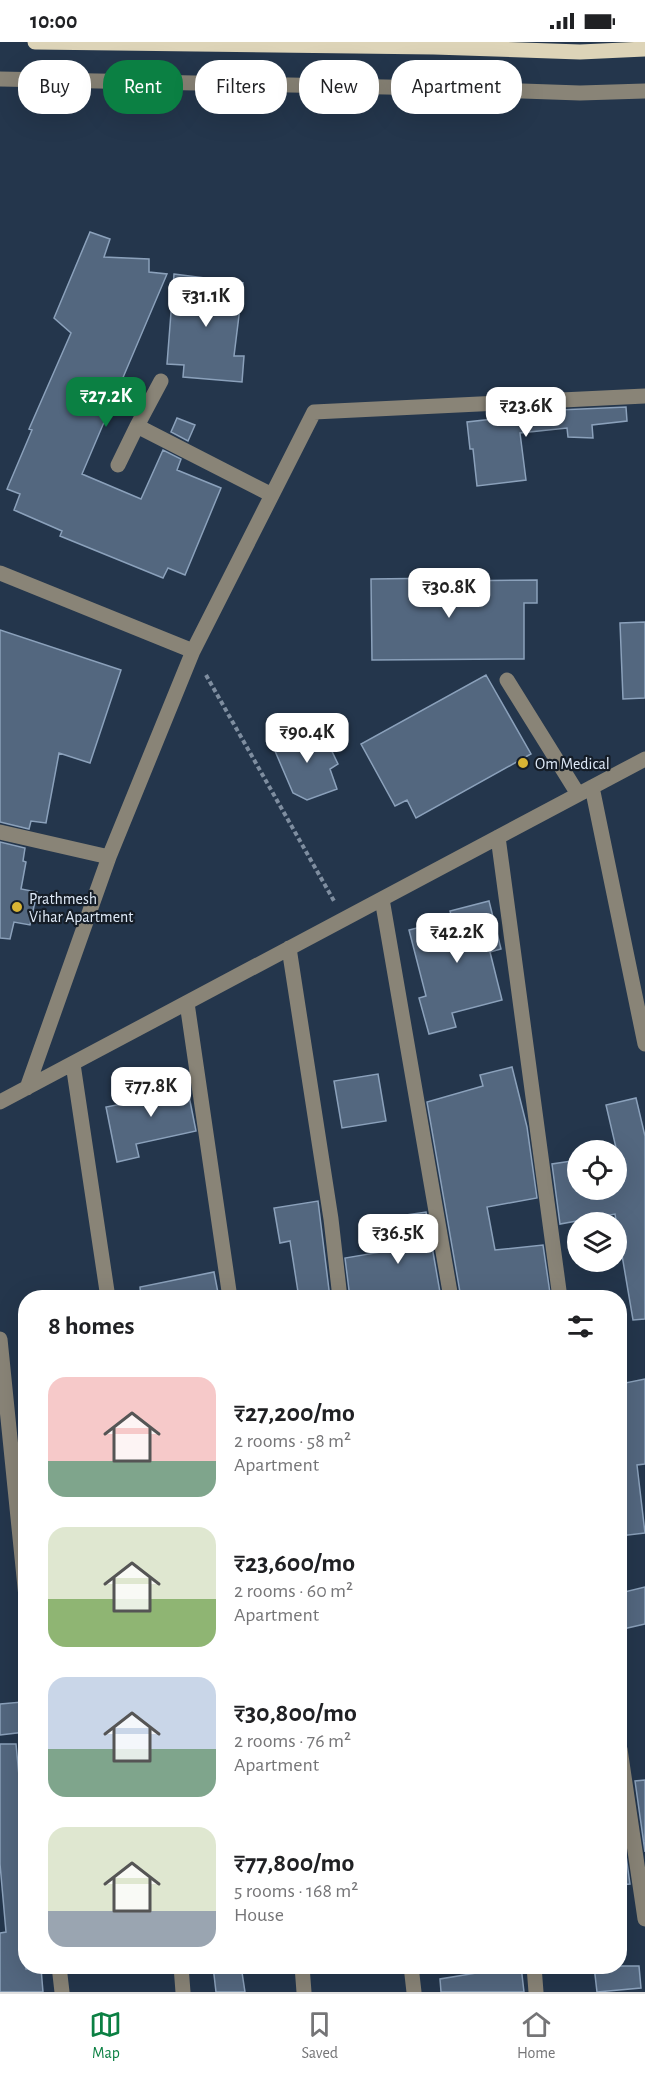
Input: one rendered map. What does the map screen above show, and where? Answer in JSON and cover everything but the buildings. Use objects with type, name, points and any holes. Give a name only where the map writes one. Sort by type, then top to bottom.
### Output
[{"type":"main road","points":[[35,42],[434,47],[580,52],[645,49]]},
{"type":"street","points":[[0,79],[580,93],[645,91]]},
{"type":"street","points":[[118,465],[161,381]]},
{"type":"street","points":[[27,1088],[109,857],[192,651],[314,412],[645,396]]},
{"type":"street","points":[[137,426],[272,495]]},
{"type":"street","points":[[0,573],[192,651]]},
{"type":"street","points":[[507,680],[585,791],[645,1044]]},
{"type":"street","points":[[0,1102],[645,759]]},
{"type":"street","points":[[0,832],[109,857]]},
{"type":"street","points":[[498,837],[559,1290]]},
{"type":"street","points":[[382,899],[450,1290]]},
{"type":"street","points":[[289,948],[331,1219],[339,1290]]},
{"type":"street","points":[[187,1003],[229,1290]]},
{"type":"street","points":[[73,1064],[107,1290]]},
{"type":"street","points":[[0,1339],[18,1518]]},
{"type":"street","points":[[627,1797],[645,1919]]},
{"type":"street","points":[[60,1974],[62,1992]]},
{"type":"street","points":[[181,1974],[183,1992]]},
{"type":"street","points":[[303,1974],[304,1992]]},
{"type":"street","points":[[412,1974],[414,1992]]},
{"type":"street","points":[[535,1974],[536,1992]]},
{"type":"path","points":[[192,651],[344,919]]},
{"type":"place","name":"Om Medical","points":[[523,763]]},
{"type":"place","name":"Prathmesh Vihar Apartment","points":[[17,907]]}]
